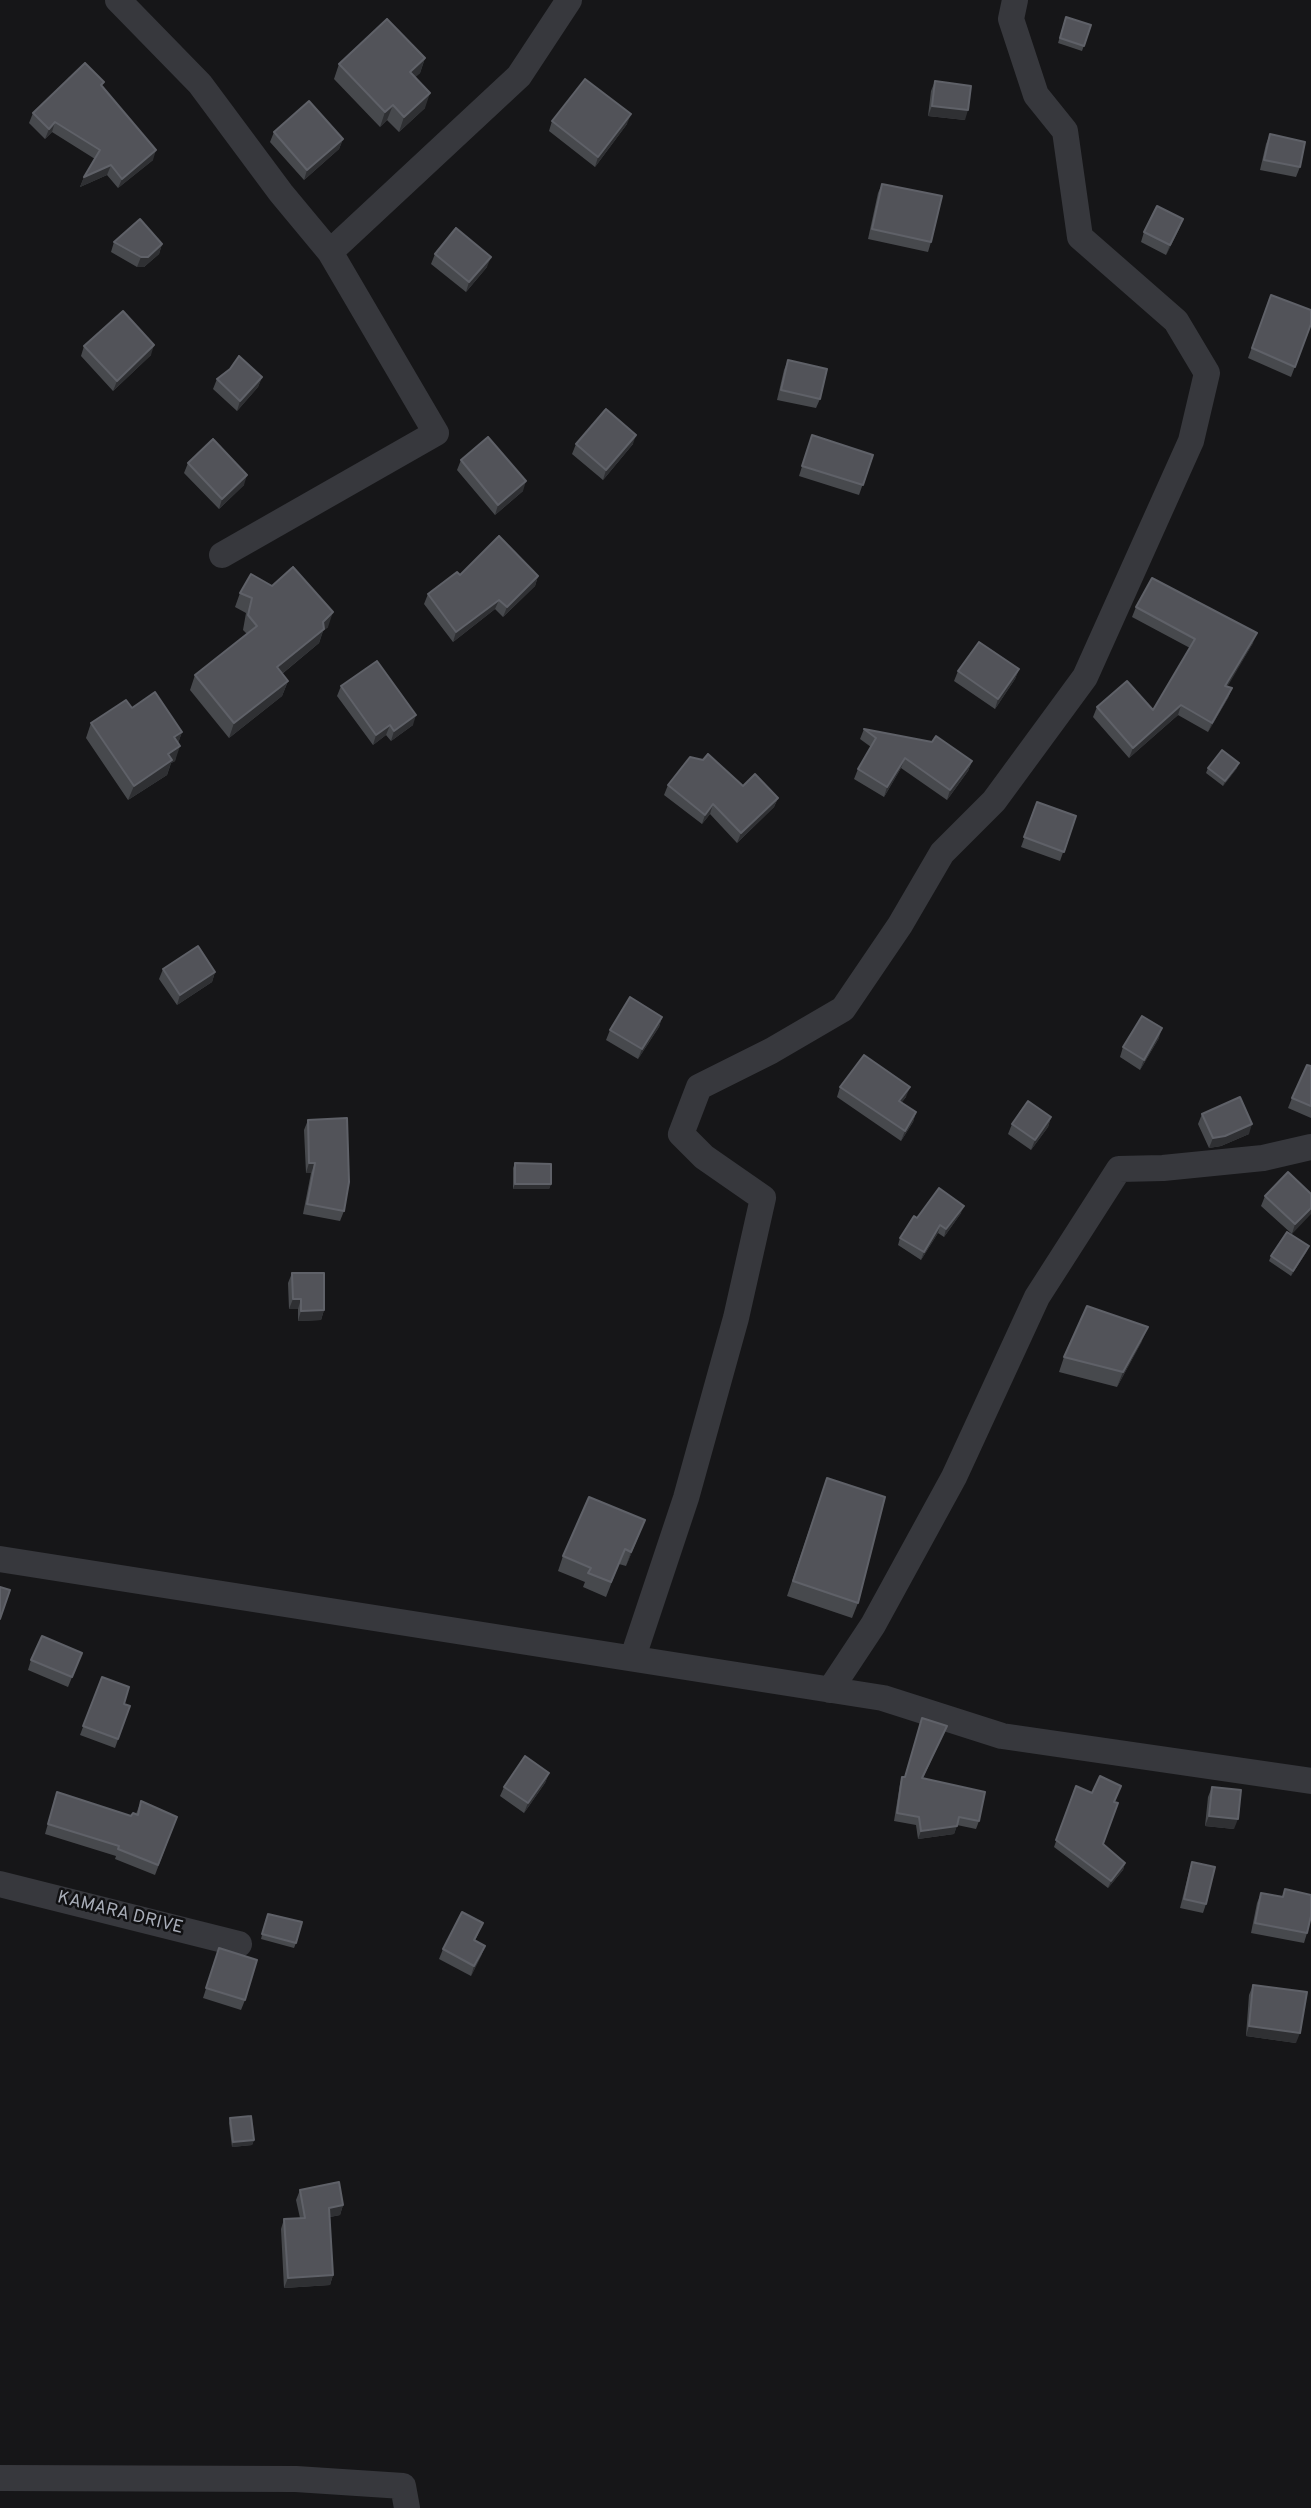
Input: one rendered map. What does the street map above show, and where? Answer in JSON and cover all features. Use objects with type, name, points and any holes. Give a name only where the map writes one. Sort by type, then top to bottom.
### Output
[{"type":"street","points":[[118,0],[200,85],[281,193],[330,252],[436,433],[222,555]]},
{"type":"street","points":[[330,252],[519,76],[569,0]]},
{"type":"street","points":[[633,1657],[693,1472],[736,1318],[763,1198],[704,1157],[681,1134],[699,1087],[771,1051],[843,1009],[900,925],[942,853],[994,801],[1085,677],[1194,430],[1207,373],[1176,321],[1080,237],[1065,131],[1036,95],[1011,19],[1015,0]]},
{"type":"street","points":[[830,1690],[873,1625],[954,1477],[1037,1297],[1119,1169],[1163,1168],[1263,1158],[1311,1147]]},
{"type":"street","points":[[0,1559],[883,1698],[1002,1736],[1311,1781]]},
{"type":"street","name":"KAMARA DRIVE","points":[[0,1884],[239,1944]]},
{"type":"street","points":[[0,2478],[296,2479],[403,2486],[407,2508]]},
{"type":"building","points":[[1066,17],[1091,25],[1084,46],[1060,38]]},
{"type":"building","points":[[387,19],[425,58],[410,72],[430,93],[404,117],[393,105],[385,112],[339,64]]},
{"type":"building","points":[[85,63],[104,82],[101,85],[156,150],[122,179],[111,165],[84,177],[100,150],[55,122],[49,129],[33,113]]},
{"type":"building","points":[[585,79],[631,114],[598,157],[552,121]]},
{"type":"building","points":[[935,81],[971,86],[968,110],[932,106]]},
{"type":"building","points":[[309,101],[343,139],[307,170],[274,132]]},
{"type":"building","points":[[1270,134],[1305,142],[1300,167],[1264,160]]},
{"type":"building","points":[[882,184],[942,196],[931,242],[872,229]]},
{"type":"building","points":[[1157,206],[1183,219],[1170,245],[1144,232]]},
{"type":"building","points":[[140,219],[162,244],[148,257],[141,257],[114,242]]},
{"type":"building","points":[[456,228],[491,257],[469,282],[435,254]]},
{"type":"building","points":[[1271,295],[1311,310],[1311,324],[1295,367],[1252,348]]},
{"type":"building","points":[[123,311],[154,345],[117,381],[84,346]]},
{"type":"building","points":[[239,356],[262,377],[240,401],[217,379],[230,369]]},
{"type":"building","points":[[788,360],[827,369],[820,399],[781,390]]},
{"type":"building","points":[[606,409],[636,435],[606,470],[576,444]]},
{"type":"building","points":[[812,435],[873,455],[863,485],[802,466]]},
{"type":"building","points":[[488,437],[526,481],[498,505],[461,460]]},
{"type":"building","points":[[213,439],[247,475],[222,499],[188,463]]},
{"type":"building","points":[[499,536],[538,576],[507,607],[499,600],[456,632],[428,594],[457,572],[460,575]]},
{"type":"building","points":[[293,567],[333,612],[323,622],[324,629],[277,667],[288,681],[234,723],[195,675],[257,626],[248,615],[252,598],[240,593],[251,574],[272,586]]},
{"type":"building","points":[[1152,578],[1257,633],[1225,686],[1232,688],[1212,723],[1181,705],[1133,748],[1097,707],[1127,681],[1153,710],[1195,639],[1136,607]]},
{"type":"building","points":[[979,642],[1019,669],[998,699],[958,671]]},
{"type":"building","points":[[377,661],[416,715],[394,731],[390,725],[376,735],[341,686]]},
{"type":"building","points":[[155,692],[182,732],[174,737],[180,746],[168,754],[172,760],[134,786],[91,723],[126,700],[132,708]]},
{"type":"building","points":[[864,729],[932,742],[936,736],[972,761],[950,790],[905,758],[887,787],[858,769],[876,738]]},
{"type":"building","points":[[1222,750],[1239,763],[1225,781],[1208,768]]},
{"type":"building","points":[[708,754],[743,786],[755,774],[778,798],[741,833],[713,804],[705,815],[668,785],[690,757],[703,760]]},
{"type":"building","points":[[1037,802],[1076,816],[1064,852],[1024,837]]},
{"type":"building","points":[[198,946],[215,972],[180,995],[163,969]]},
{"type":"building","points":[[630,997],[662,1017],[642,1049],[610,1030]]},
{"type":"building","points":[[1142,1016],[1162,1028],[1144,1060],[1123,1047]]},
{"type":"building","points":[[864,1055],[910,1087],[899,1101],[916,1112],[905,1131],[840,1087]]},
{"type":"building","points":[[1307,1065],[1311,1066],[1311,1106],[1292,1098]]},
{"type":"building","points":[[1240,1097],[1252,1124],[1225,1136],[1213,1138],[1202,1114]]},
{"type":"building","points":[[1028,1101],[1051,1117],[1035,1140],[1012,1124]]},
{"type":"building","points":[[347,1118],[349,1182],[344,1211],[307,1204],[315,1163],[309,1163],[308,1120]]},
{"type":"building","points":[[515,1163],[551,1164],[551,1184],[515,1184]]},
{"type":"building","points":[[1288,1172],[1311,1194],[1311,1208],[1295,1224],[1265,1196]]},
{"type":"building","points":[[939,1188],[964,1206],[946,1229],[940,1225],[924,1252],[900,1238],[914,1216],[917,1218]]},
{"type":"building","points":[[1287,1232],[1309,1246],[1293,1271],[1271,1256]]},
{"type":"building","points":[[292,1273],[324,1273],[324,1310],[301,1311],[301,1299],[293,1299]]},
{"type":"building","points":[[1087,1306],[1148,1327],[1123,1372],[1064,1357]]},
{"type":"building","points":[[827,1478],[885,1497],[858,1603],[793,1581]]},
{"type":"building","points":[[589,1497],[645,1520],[631,1552],[625,1549],[611,1582],[588,1573],[591,1568],[563,1556]]},
{"type":"building","points":[[0,1587],[10,1590],[0,1619]]},
{"type":"building","points":[[42,1636],[82,1653],[72,1677],[31,1660]]},
{"type":"building","points":[[102,1677],[129,1687],[124,1704],[130,1706],[118,1739],[83,1726]]},
{"type":"building","points":[[922,1718],[947,1726],[922,1778],[985,1792],[979,1821],[959,1817],[957,1826],[921,1831],[919,1817],[897,1813],[902,1777],[905,1777]]},
{"type":"building","points":[[525,1756],[549,1773],[528,1803],[504,1787]]},
{"type":"building","points":[[1100,1776],[1121,1786],[1114,1802],[1118,1803],[1103,1844],[1125,1863],[1111,1881],[1056,1840],[1076,1786],[1092,1793]]},
{"type":"building","points":[[1212,1787],[1241,1790],[1238,1819],[1209,1816]]},
{"type":"building","points":[[57,1792],[131,1816],[133,1813],[138,1815],[141,1801],[177,1817],[158,1865],[118,1849],[119,1846],[48,1824]]},
{"type":"building","points":[[1192,1862],[1215,1867],[1206,1904],[1184,1899]]},
{"type":"building","points":[[1285,1889],[1311,1895],[1311,1916],[1307,1933],[1255,1923],[1261,1893],[1283,1897]]},
{"type":"building","points":[[462,1912],[483,1923],[474,1940],[485,1946],[474,1966],[443,1949]]},
{"type":"building","points":[[268,1914],[302,1922],[296,1943],[262,1934]]},
{"type":"building","points":[[219,1948],[257,1960],[245,2000],[206,1988]]},
{"type":"building","points":[[1253,1985],[1307,1992],[1300,2033],[1249,2026]]},
{"type":"building","points":[[251,2116],[254,2140],[233,2142],[230,2118]]},
{"type":"building","points":[[339,2182],[343,2205],[329,2208],[333,2275],[288,2278],[284,2219],[305,2218],[300,2190]]}]
